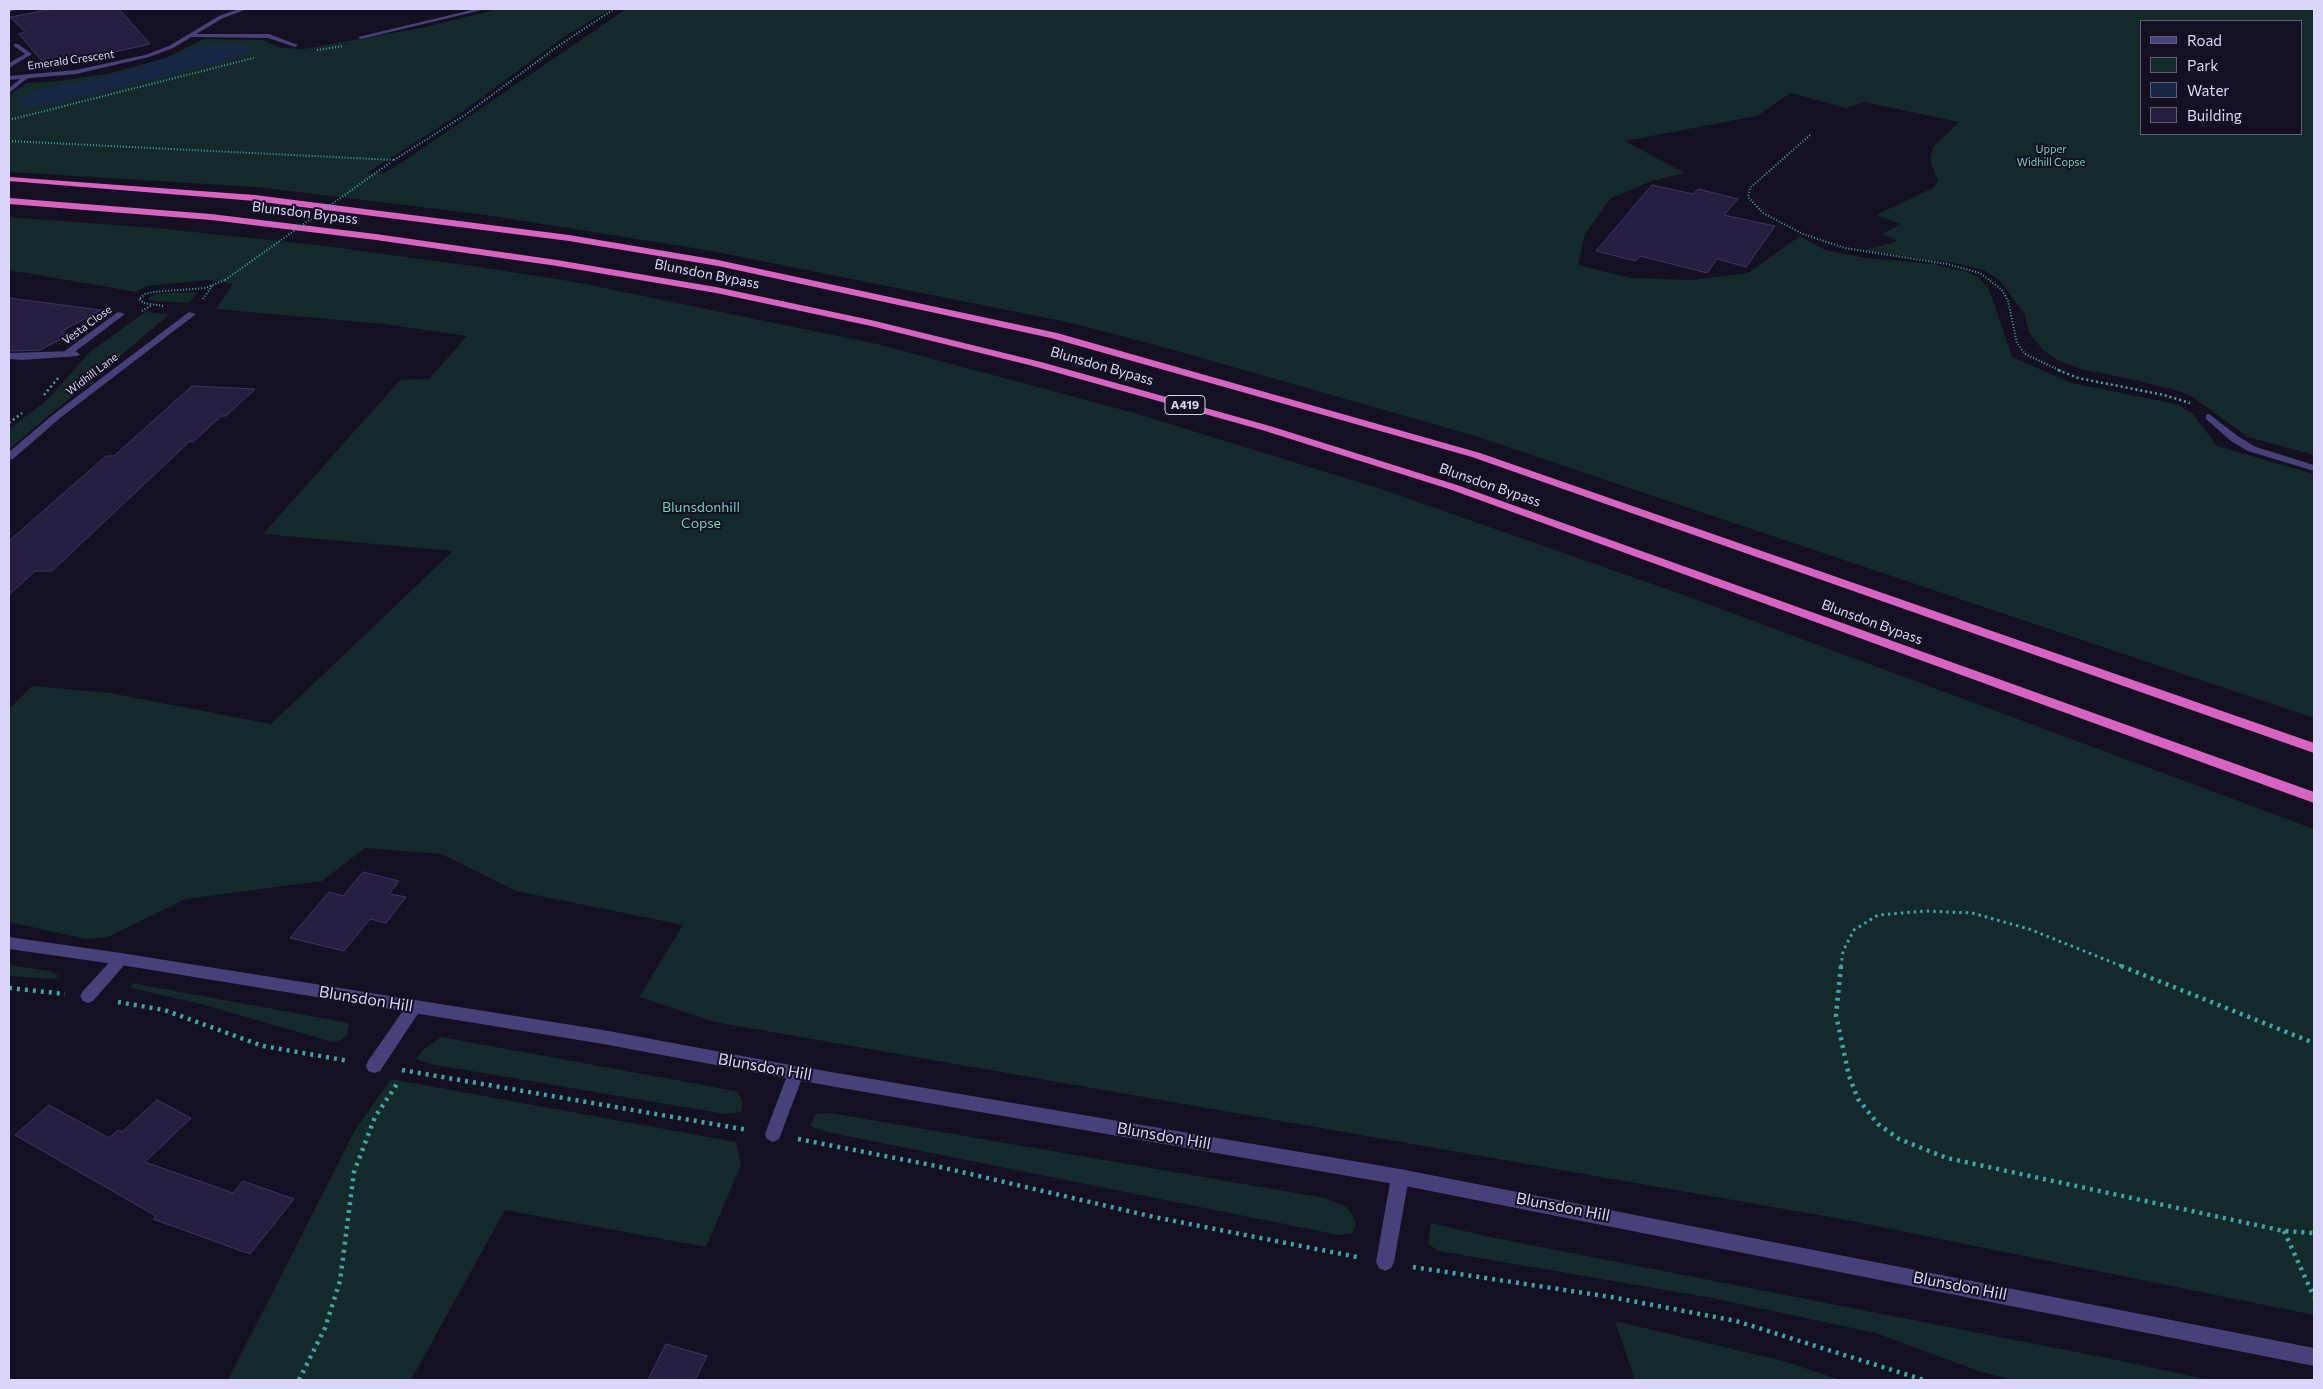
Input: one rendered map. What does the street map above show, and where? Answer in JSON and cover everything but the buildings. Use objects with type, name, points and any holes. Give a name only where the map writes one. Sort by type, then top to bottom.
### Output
[{"type":"highway","name":"Blunsdon Bypass","points":[[9,179],[255,198],[569,238],[718,263],[1053,335],[1293,401],[1476,455],[2314,748]]},
{"type":"highway","name":"Blunsdon Bypass","points":[[9,201],[211,217],[376,237],[557,263],[716,290],[871,323],[1037,364],[1266,428],[1453,487],[2314,798]]},
{"type":"street","points":[[9,10],[16,9]]},
{"type":"street","name":"Emerald Crescent","points":[[9,78],[76,72],[116,65],[158,52],[190,36],[221,17],[244,9]]},
{"type":"street","points":[[361,37],[483,9]]},
{"type":"street","name":"Emerald Crescent","points":[[190,36],[270,36],[295,45]]},
{"type":"street","name":"Emerald Crescent","points":[[9,66],[29,54],[16,45]]},
{"type":"street","points":[[9,90],[26,77]]},
{"type":"street","name":"Vesta Close","points":[[9,356],[70,354],[121,314]]},
{"type":"street","name":"Widhill Lane","points":[[9,457],[57,416],[192,314]]},
{"type":"street","points":[[2209,417],[2235,439],[2252,449],[2314,468]]},
{"type":"street","name":"Blunsdon Hill","points":[[9,944],[120,959],[603,1037],[796,1073],[1400,1177],[2314,1357]]},
{"type":"street","points":[[88,996],[120,959]]},
{"type":"street","points":[[374,1066],[414,1007]]},
{"type":"street","points":[[772,1134],[796,1073]]},
{"type":"street","points":[[1385,1262],[1400,1177]]},
{"type":"path","points":[[225,280],[393,161],[465,115],[558,46],[614,9]]},
{"type":"path","points":[[313,51],[348,45]]},
{"type":"path","points":[[9,120],[260,56]]},
{"type":"path","points":[[1810,135],[1750,188],[1748,197],[1763,213],[1803,234],[1845,248],[1948,264],[1980,273],[1991,279],[2002,290],[2008,301],[2017,343],[2025,354],[2038,362],[2078,378],[2178,398],[2191,404],[2209,417]]},
{"type":"path","points":[[9,141],[393,161]]},
{"type":"path","points":[[2314,1043],[2029,929],[1972,913],[1926,911],[1878,916],[1854,930],[1843,951],[1836,1015],[1849,1076],[1858,1099],[1878,1124],[1900,1140],[1947,1158],[2284,1231],[2314,1233]]},
{"type":"path","points":[[9,988],[88,996],[164,1010],[263,1046],[772,1134],[936,1166],[1154,1217],[1385,1262],[1684,1310],[1736,1321],[1924,1380]]},
{"type":"path","points":[[299,1380],[325,1328],[340,1281],[354,1172],[375,1117],[405,1071]]},
{"type":"path","points":[[2284,1231],[2314,1298]]},
{"type":"green space","name":"Upper Widhill Copse","points":[[499,9],[610,9],[564,37],[458,115],[367,173],[382,174],[404,161],[626,9],[2314,9],[2314,455],[2248,437],[2191,396],[2179,391],[2081,369],[2057,360],[2042,349],[2029,332],[2024,313],[1999,280],[1984,270],[1959,264],[1865,250],[1898,241],[1882,234],[1901,224],[1876,215],[1933,188],[1938,181],[1930,160],[1933,147],[1959,122],[1864,102],[1846,108],[1790,93],[1757,116],[1625,141],[1685,173],[1652,181],[1611,198],[1585,234],[1578,265],[1631,278],[1691,280],[1748,273],[1800,236],[1825,250],[1866,258],[1934,264],[1964,271],[1978,277],[1989,289],[2012,357],[2072,383],[2176,404],[2192,413],[2217,446],[2314,474],[2314,718],[1475,436],[1163,347],[1067,322],[706,250],[486,215],[257,187],[9,172],[9,95],[27,83],[59,81],[110,73],[166,58],[203,39],[264,40],[281,48],[303,49],[421,28]]},
{"type":"green space","name":"Blunsdonhill Copse","points":[[9,217],[156,228],[317,245],[473,266],[575,282],[877,344],[1131,412],[1381,489],[1678,593],[2314,829],[2314,1315],[1847,1220],[715,1022],[639,997],[683,925],[516,891],[441,854],[365,848],[322,881],[186,899],[108,937],[86,939],[9,922],[9,709],[32,686],[110,693],[271,724],[453,551],[263,534],[400,380],[429,379],[467,336],[384,324],[216,309],[233,284],[209,280],[147,286],[136,292],[9,270]]},
{"type":"green space","points":[[198,292],[189,303],[152,301],[148,299],[155,294]]},
{"type":"green space","points":[[145,312],[170,314],[9,449],[9,429],[46,401],[90,352]]},
{"type":"green space","points":[[9,965],[50,971],[59,976],[53,979],[9,976]]},
{"type":"green space","points":[[132,983],[349,1023],[347,1035],[341,1040],[333,1042],[201,1004],[131,988]]},
{"type":"green space","points":[[441,1037],[736,1091],[743,1101],[741,1112],[725,1114],[430,1064],[416,1059],[423,1050]]},
{"type":"green space","points":[[391,1079],[736,1142],[741,1165],[706,1247],[505,1210],[411,1380],[228,1380],[355,1130]]},
{"type":"green space","points":[[831,1113],[1325,1198],[1347,1207],[1356,1222],[1353,1233],[1339,1235],[827,1132],[810,1126],[816,1114]]},
{"type":"green space","points":[[1431,1223],[1490,1237],[2127,1362],[2209,1380],[2014,1380],[1981,1372],[1876,1333],[1712,1298],[1439,1251],[1428,1244]]},
{"type":"green space","points":[[1615,1321],[1787,1362],[1840,1380],[1635,1380]]},
{"type":"water","points":[[217,44],[247,45],[252,48],[252,51],[233,59],[58,103],[27,107],[18,105],[18,101],[23,97],[37,90],[89,81],[199,47]]}]
